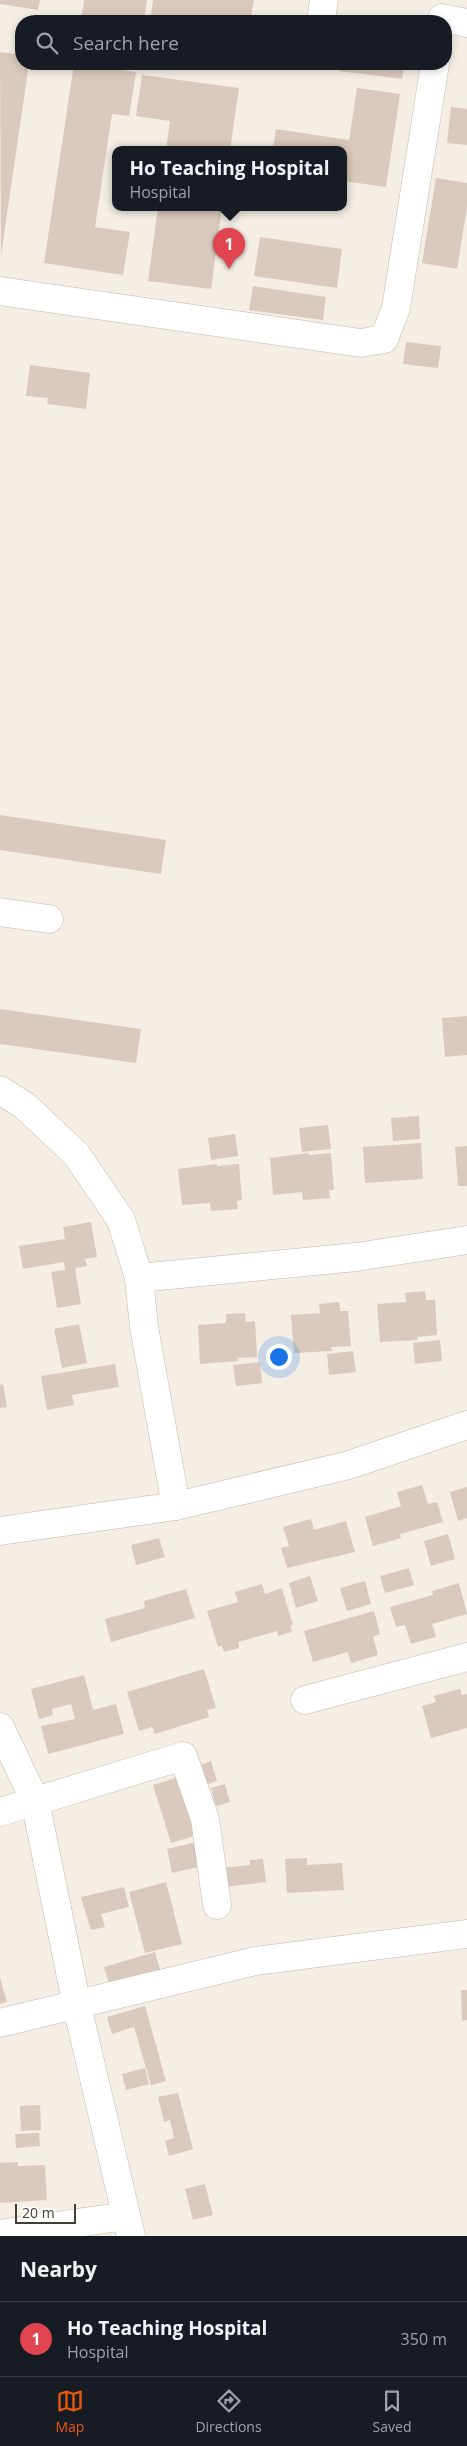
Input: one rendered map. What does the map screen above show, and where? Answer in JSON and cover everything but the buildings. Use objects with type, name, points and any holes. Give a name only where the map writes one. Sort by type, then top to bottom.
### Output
[{"type":"street","points":[[322,15],[324,0]]},
{"type":"street","points":[[0,290],[361,344],[384,339],[396,308],[434,70]]},
{"type":"street","points":[[0,912],[48,919]]},
{"type":"street","points":[[0,1090],[25,1106],[76,1154],[121,1220],[139,1278],[144,1327],[176,1506]]},
{"type":"street","points":[[139,1278],[356,1256],[467,1240]]},
{"type":"street","points":[[0,1531],[176,1506],[349,1465],[467,1425]]},
{"type":"street","points":[[305,1700],[467,1658]]},
{"type":"street","points":[[0,1727],[35,1801],[77,2006],[129,2226],[0,2234]]},
{"type":"street","points":[[0,1812],[183,1756],[206,1818],[217,1905]]},
{"type":"street","points":[[0,2023],[77,2006],[255,1961],[467,1934]]},
{"type":"place","name":"Ho Teaching Hospital","points":[[229,269]]}]
